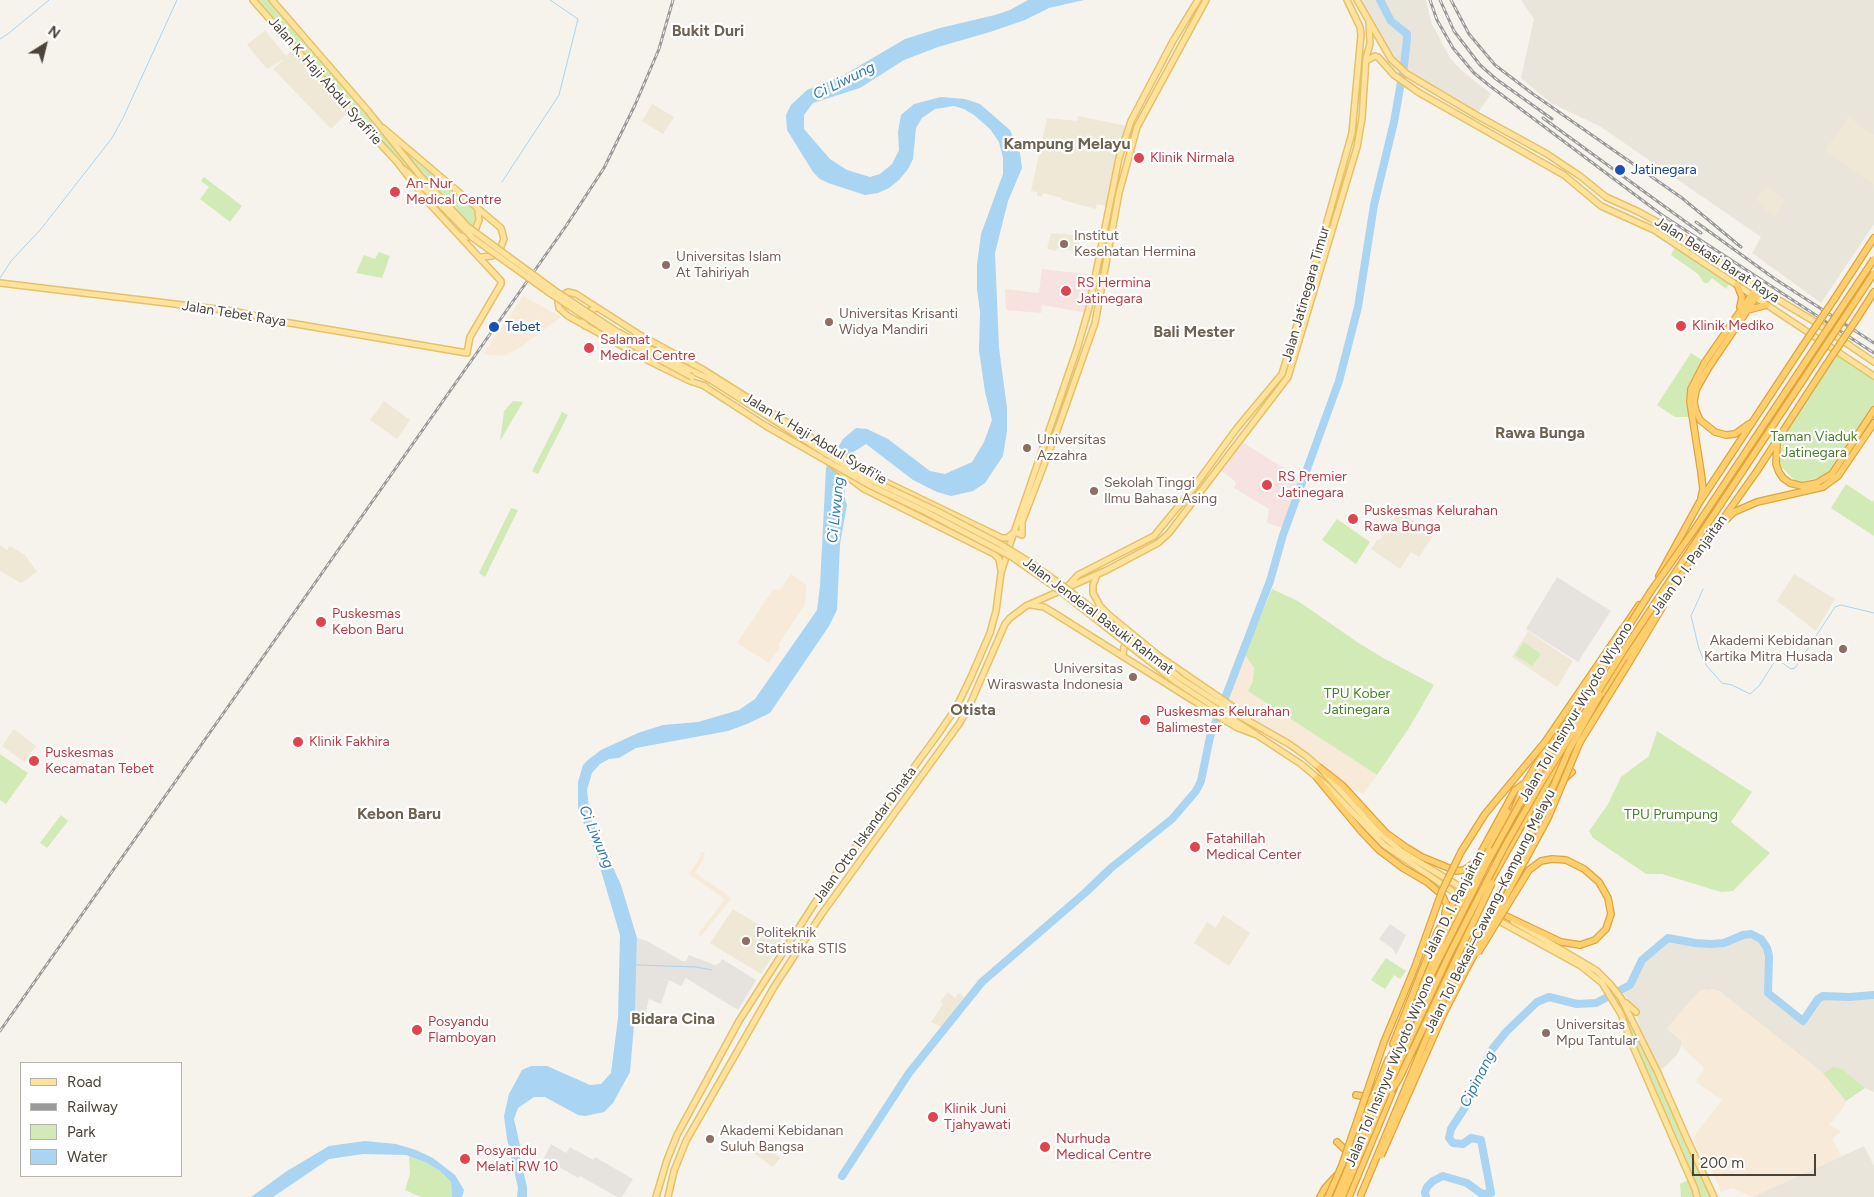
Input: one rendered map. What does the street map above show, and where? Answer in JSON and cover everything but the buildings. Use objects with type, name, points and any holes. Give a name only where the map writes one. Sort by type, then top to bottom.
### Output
[{"type":"highway","name":"Jalan D. I. Panjaitan","points":[[1387,1064],[1450,925],[1515,808],[1525,783],[1592,675],[1660,574],[1699,503],[1874,238]]},
{"type":"highway","name":"Jalan Tol Insinyur Wiyoto Wiyono","points":[[1334,1197],[1421,994],[1487,862],[1523,798],[1568,722],[1651,591],[1874,259]]},
{"type":"highway","name":"Jalan Tol Insinyur Wiyoto Wiyono","points":[[1342,1197],[1398,1066],[1449,955],[1505,846],[1542,782],[1652,607],[1874,273]]},
{"type":"highway","points":[[1732,322],[1742,300],[1737,284]]},
{"type":"highway","points":[[1699,503],[1702,489],[1701,472],[1690,402],[1691,389],[1705,362],[1732,322],[1759,289]]},
{"type":"highway","name":"Jalan D. I. Panjaitan","points":[[1349,1197],[1460,937],[1532,807],[1582,725],[1664,598],[1690,560],[1718,526],[1778,439],[1874,292]]},
{"type":"highway","points":[[1754,296],[1696,390],[1694,402],[1696,411],[1704,425],[1715,432],[1726,435],[1735,434],[1742,430],[1760,411]]},
{"type":"highway","points":[[1745,312],[1768,305]]},
{"type":"highway","points":[[1778,439],[1775,451],[1776,464],[1784,478],[1790,483],[1802,486],[1817,483],[1832,474],[1874,410]]},
{"type":"highway","points":[[1718,526],[1734,512],[1757,502],[1823,487],[1838,476],[1874,423]]},
{"type":"highway","points":[[1360,1197],[1388,1141],[1444,1013],[1548,818],[1580,742],[1679,581]]},
{"type":"highway","points":[[1328,1197],[1342,1165],[1384,1042],[1415,967],[1442,891],[1461,852],[1485,814],[1545,742],[1636,608],[1651,591]]},
{"type":"highway","name":"Jalan Tol Bekasi–Cawang–Kampung Melayu","points":[[1360,1197],[1452,980],[1541,815],[1575,738],[1652,607]]},
{"type":"highway","points":[[1320,768],[1343,786],[1386,833],[1422,857],[1446,868],[1456,870],[1470,867],[1477,860]]},
{"type":"highway","points":[[1532,807],[1572,772]]},
{"type":"highway","points":[[1317,778],[1379,850],[1403,868],[1427,882],[1442,895],[1446,901],[1447,908],[1437,933]]},
{"type":"highway","points":[[1421,994],[1426,975],[1448,926],[1517,794],[1525,783]]},
{"type":"highway","name":"Jalan D. I. Panjaitan","points":[[1334,1197],[1343,1169],[1387,1064],[1437,933],[1516,790],[1525,783]]},
{"type":"highway","points":[[1383,1103],[1399,1079],[1517,833]]},
{"type":"highway","points":[[1466,970],[1521,882],[1534,866],[1546,860],[1566,860],[1584,869],[1599,882],[1608,898],[1611,914],[1606,929],[1595,940],[1580,945],[1561,942],[1502,914]]},
{"type":"highway","points":[[1404,1029],[1412,1030],[1417,1035]]},
{"type":"highway","points":[[1356,1095],[1373,1098]]},
{"type":"highway","points":[[1363,1124],[1367,1120],[1372,1120],[1376,1124],[1377,1130]]},
{"type":"highway","points":[[1337,1142],[1350,1154]]},
{"type":"highway","points":[[1320,1197],[1325,1188],[1343,1169]]},
{"type":"main road","name":"Jalan K. Haji Abdul Syafi'ie","points":[[253,0],[397,162],[429,203],[501,280],[502,284],[470,337],[467,353]]},
{"type":"main road","name":"Jalan K. Haji Abdul Syafi'ie","points":[[272,0],[379,124],[418,178],[473,238],[550,294],[610,333],[692,377],[766,426],[827,461],[864,489],[997,556],[1001,573]]},
{"type":"main road","name":"Jalan Otto Iskandar Dinata","points":[[656,1197],[677,1135],[740,1021],[816,901],[902,785],[956,708],[990,633],[996,610],[1001,573],[1089,308],[1119,158],[1131,121],[1164,57],[1198,0]]},
{"type":"main road","name":"Jalan K. Haji Abdul Syafi'ie","points":[[397,162],[418,178],[468,227],[554,290],[616,331],[724,388],[827,451],[970,524],[1002,538],[1009,537],[1015,532],[1022,535],[1022,522],[1058,428],[1094,323],[1119,193],[1137,127],[1206,0]]},
{"type":"main road","name":"Jalan Bekasi Barat Raya","points":[[1357,0],[1398,68],[1468,111],[1547,154],[1580,176],[1606,197],[1640,212],[1680,234],[1759,289],[1812,320],[1874,362]]},
{"type":"main road","name":"Jalan Jatinegara Timur","points":[[1068,587],[1078,575],[1154,536],[1237,428],[1282,374],[1352,133],[1361,35],[1360,27],[1347,1]]},
{"type":"main road","name":"Jalan Jatinegara Timur","points":[[1026,606],[1098,574],[1158,543],[1166,536],[1288,377],[1357,147],[1366,61],[1370,41],[1369,22]]},
{"type":"main road","name":"Jalan Bekasi Barat Raya","points":[[1366,61],[1375,56],[1378,57],[1396,77],[1440,106],[1574,181],[1595,202],[1645,225],[1874,376]]},
{"type":"main road","name":"Jalan K. Haji Abdul Syafi'ie","points":[[379,124],[501,228],[504,239],[497,254],[481,257]]},
{"type":"main road","points":[[460,236],[469,237],[474,233],[479,220],[478,210]]},
{"type":"main road","name":"Jalan Tebet Raya","points":[[0,283],[233,312],[467,353]]},
{"type":"main road","name":"Jalan K. Haji Abdul Syafi'ie","points":[[705,386],[653,363],[585,326],[561,311],[558,306],[560,297],[568,292],[574,293],[640,336],[720,380],[827,451]]},
{"type":"main road","points":[[585,326],[584,318],[586,314],[592,308],[596,308]]},
{"type":"main road","points":[[720,380],[724,388]]},
{"type":"main road","points":[[780,424],[788,424]]},
{"type":"main road","name":"Jalan Jenderal Basuki Rahmat","points":[[827,451],[867,478],[937,511],[1000,544],[1031,563],[1063,586],[1211,709]]},
{"type":"main road","name":"Jalan Jenderal Basuki Rahmat","points":[[827,461],[871,486],[958,528],[1012,557],[1178,680],[1290,744],[1320,768],[1377,831],[1401,851],[1457,884]]},
{"type":"main road","points":[[1175,511],[1181,516]]},
{"type":"main road","points":[[961,537],[969,533],[970,524]]},
{"type":"main road","name":"Jalan Jenderal Basuki Rahmat","points":[[1098,574],[1093,585],[1094,596],[1109,615],[1158,656],[1262,729]]},
{"type":"main road","name":"Jalan Jenderal Basuki Rahmat","points":[[1026,606],[1037,605],[1044,607],[1223,716],[1246,732],[1257,735],[1284,751],[1317,778],[1384,845],[1452,891]]},
{"type":"main road","name":"Jalan Otto Iskandar Dinata","points":[[668,1197],[674,1171],[686,1141],[774,986],[821,915],[959,724],[968,709],[1005,624],[1026,606]]},
{"type":"main road","points":[[1124,656],[1126,645],[1131,640],[1138,639]]},
{"type":"main road","points":[[1494,909],[1523,928],[1597,970],[1610,984],[1621,999],[1658,1072],[1686,1139],[1714,1197]]},
{"type":"main road","points":[[1490,916],[1582,966],[1593,974],[1606,989],[1626,1026],[1697,1197]]},
{"type":"main road","points":[[1621,999],[1636,1012]]},
{"type":"main road","points":[[1676,1145],[1681,1149],[1685,1148],[1687,1145],[1686,1139]]},
{"type":"main road","points":[[1685,1166],[1685,1158],[1690,1155],[1694,1156]]},
{"type":"shaded area","points":[[1360,0],[1426,0],[1431,22],[1450,58],[1461,70],[1491,94],[1476,115],[1407,74],[1391,59]]},
{"type":"shaded area","points":[[1521,0],[1874,0],[1874,224],[1821,303],[1752,253],[1761,237],[1601,127],[1551,103],[1521,78],[1534,19]]},
{"type":"shaded area","points":[[265,30],[286,56],[295,48],[350,111],[331,129],[273,69],[284,59],[267,69],[247,45]]},
{"type":"shaded area","points":[[652,104],[674,117],[663,134],[642,121]]},
{"type":"shaded area","points":[[1078,116],[1127,126],[1107,206],[1097,204],[1096,209],[1043,193],[1041,197],[1037,196],[1037,192],[1031,191],[1047,118],[1077,121]]},
{"type":"shaded area","points":[[1848,117],[1874,135],[1874,185],[1825,150]]},
{"type":"shaded area","points":[[1767,185],[1785,201],[1775,217],[1763,210],[1765,206],[1756,200]]},
{"type":"shaded area","name":"Institut Kesehatan Hermina","points":[[1051,233],[1081,236],[1078,252],[1058,248],[1056,251],[1047,249]]},
{"type":"shaded area","name":"RS Hermina Jatinegara","points":[[1042,269],[1095,275],[1087,313],[1042,305],[1041,313],[1006,310],[1005,289],[1039,293]]},
{"type":"shaded area","points":[[523,296],[561,317],[518,349],[503,356],[483,354]]},
{"type":"shaded area","points":[[384,401],[410,420],[397,439],[370,420]]},
{"type":"shaded area","name":"RS Premier Jatinegara","points":[[1242,442],[1301,479],[1283,528],[1267,523],[1269,509],[1234,488],[1236,482],[1222,471]]},
{"type":"shaded area","points":[[1399,511],[1434,534],[1419,557],[1411,552],[1400,569],[1371,549],[1378,539],[1380,540]]},
{"type":"shaded area","points":[[0,545],[7,550],[10,546],[25,555],[37,572],[21,583],[0,571]]},
{"type":"shaded area","points":[[791,574],[806,585],[805,604],[778,645],[780,647],[769,663],[737,643],[773,590],[781,589]]},
{"type":"shaded area","points":[[1794,574],[1835,599],[1816,631],[1777,601]]},
{"type":"shaded area","points":[[1557,577],[1611,611],[1578,662],[1526,629]]},
{"type":"shaded area","points":[[1528,631],[1573,661],[1557,687],[1512,657]]},
{"type":"shaded area","points":[[1245,654],[1254,668],[1253,681],[1248,691],[1377,775],[1363,794],[1333,778],[1227,702]]},
{"type":"shaded area","points":[[14,729],[36,746],[24,762],[2,746]]},
{"type":"shaded area","points":[[701,852],[705,852],[703,860],[695,873],[732,898],[701,936],[698,934],[725,899],[689,874],[699,859]]},
{"type":"shaded area","name":"Politeknik Statistika STIS","points":[[733,909],[783,939],[761,974],[710,943]]},
{"type":"shaded area","points":[[1223,915],[1250,933],[1229,966],[1194,943],[1207,922],[1219,930],[1216,927]]},
{"type":"shaded area","points":[[1390,924],[1406,935],[1396,955],[1393,949],[1379,939]]},
{"type":"shaded area","points":[[1744,934],[1751,934],[1761,939],[1767,948],[1770,969],[1768,993],[1802,1021],[1823,996],[1849,997],[1874,995],[1874,1092],[1865,1088],[1846,1101],[1823,1073],[1720,992],[1712,989],[1693,998],[1667,1029],[1682,1041],[1681,1046],[1677,1055],[1658,1073],[1643,1041],[1636,1012],[1621,989],[1630,984],[1642,960],[1668,938],[1711,944],[1724,943]]},
{"type":"shaded area","points":[[637,938],[647,941],[682,961],[686,961],[689,955],[715,965],[720,963],[722,959],[756,980],[738,1010],[686,978],[681,986],[669,980],[661,1004],[649,999],[645,1015],[635,1013]]},
{"type":"shaded area","points":[[1704,989],[1719,991],[1823,1073],[1846,1101],[1844,1107],[1829,1125],[1841,1131],[1832,1139],[1841,1156],[1752,1197],[1732,1188],[1721,1192],[1712,1171],[1696,1148],[1694,1140],[1696,1133],[1722,1100],[1696,1082],[1704,1068],[1681,1046],[1682,1040],[1667,1029],[1699,991]]},
{"type":"shaded area","points":[[948,992],[955,998],[959,993],[965,998],[942,1027],[931,1022],[943,1004],[940,1002]]},
{"type":"shaded area","points":[[759,1142],[780,1158],[773,1167],[752,1152]]},
{"type":"shaded area","points":[[551,1144],[566,1153],[570,1147],[593,1160],[595,1157],[633,1179],[622,1197],[617,1197],[580,1176],[578,1178],[544,1158]]},
{"type":"shaded area","points":[[1864,1146],[1874,1166],[1874,1197],[1752,1197]]},
{"type":"green space","points":[[253,0],[272,0],[379,125],[478,210],[479,217],[475,232],[420,177],[416,180],[397,162]]},
{"type":"green space","points":[[204,177],[242,206],[230,222],[200,199],[209,187],[201,181]]},
{"type":"green space","points":[[1676,244],[1731,281],[1726,289],[1712,278],[1708,283],[1704,283],[1698,274],[1671,255]]},
{"type":"green space","points":[[379,252],[390,256],[382,278],[356,273],[364,255],[375,259]]},
{"type":"green space","points":[[1691,353],[1705,362],[1693,417],[1675,417],[1657,405]]},
{"type":"green space","name":"Taman Viaduk Jatinegara","points":[[1837,353],[1874,379],[1874,407],[1832,474],[1798,483],[1779,465],[1780,440]]},
{"type":"green space","points":[[513,401],[523,402],[500,441],[504,411]]},
{"type":"green space","points":[[562,412],[568,415],[538,474],[532,471]]},
{"type":"green space","points":[[1846,484],[1873,502],[1874,500],[1874,536],[1831,508]]},
{"type":"green space","points":[[511,508],[518,510],[485,577],[479,573]]},
{"type":"green space","points":[[1337,519],[1370,542],[1356,564],[1322,540]]},
{"type":"green space","name":"TPU Kober Jatinegara","points":[[1272,589],[1298,601],[1360,644],[1434,685],[1409,728],[1377,775],[1248,691],[1253,681],[1254,668],[1245,654]]},
{"type":"green space","points":[[1524,642],[1541,654],[1532,666],[1515,655]]},
{"type":"green space","name":"TPU Prumpung","points":[[1657,731],[1752,792],[1731,822],[1770,853],[1733,891],[1721,892],[1662,874],[1646,874],[1593,838],[1589,831],[1608,804],[1621,777],[1649,756]]},
{"type":"green space","points":[[0,754],[28,773],[6,804],[0,800]]},
{"type":"green space","points":[[61,815],[68,821],[47,848],[40,843]]},
{"type":"green space","points":[[1386,958],[1406,971],[1400,979],[1394,975],[1385,989],[1371,980]]},
{"type":"green space","points":[[1614,993],[1622,1000],[1714,1197],[1681,1197],[1680,1184],[1690,1179],[1611,994]]},
{"type":"green space","points":[[1834,1067],[1842,1069],[1865,1088],[1846,1101],[1823,1073]]},
{"type":"green space","points":[[409,1156],[425,1162],[440,1171],[451,1182],[452,1197],[421,1197],[405,1190],[410,1174]]},
{"type":"water","name":"Ci Liwung","points":[[1028,0],[1084,0],[1049,8],[1025,20],[938,47],[904,60],[860,88],[813,103],[804,115],[804,129],[830,159],[847,170],[870,177],[880,174],[892,164],[899,150],[898,132],[901,115],[914,104],[941,97],[965,99],[980,104],[1010,130],[1020,153],[1022,168],[1008,201],[995,253],[999,348],[1007,408],[1007,431],[1003,456],[985,483],[973,491],[951,496],[937,492],[913,480],[866,444],[852,453],[844,496],[847,505],[840,544],[837,610],[829,626],[770,713],[728,731],[636,748],[619,758],[609,759],[600,764],[592,773],[587,790],[590,817],[621,885],[637,938],[635,1013],[630,1072],[613,1103],[604,1112],[585,1116],[578,1115],[545,1097],[534,1097],[518,1108],[514,1119],[521,1150],[519,1154],[527,1187],[527,1197],[517,1197],[518,1188],[504,1116],[509,1094],[522,1070],[531,1066],[547,1066],[590,1085],[601,1084],[611,1073],[618,1018],[620,935],[596,854],[578,809],[578,782],[583,765],[601,750],[638,733],[663,725],[698,722],[739,710],[755,699],[817,610],[826,468],[843,439],[856,428],[867,429],[888,439],[930,471],[945,474],[972,462],[984,442],[992,420],[985,392],[979,350],[980,312],[977,289],[977,265],[981,234],[1003,174],[1003,158],[999,142],[990,129],[964,109],[954,106],[935,109],[922,118],[916,128],[913,159],[908,169],[889,188],[878,193],[865,195],[828,183],[820,179],[813,172],[787,130],[786,115],[791,105],[807,90],[842,76],[905,39],[940,28],[995,15],[1010,10]]},
{"type":"water","points":[[365,1141],[396,1144],[433,1158],[455,1175],[464,1190],[462,1197],[452,1197],[451,1182],[440,1171],[425,1162],[406,1155],[363,1154],[329,1159],[273,1197],[251,1197],[287,1171],[329,1146]]},
{"type":"waterway","points":[[0,39],[49,0]]},
{"type":"waterway","points":[[0,278],[11,261],[41,229],[112,138],[177,0]]},
{"type":"waterway","points":[[502,182],[559,95],[578,19],[550,0]]},
{"type":"waterway","points":[[842,1176],[909,1073],[982,982],[1111,868],[1172,819],[1196,791],[1201,781],[1210,737],[1270,581],[1283,535],[1339,381],[1358,307],[1374,205],[1394,122],[1407,39],[1407,34],[1391,21],[1380,0]]},
{"type":"waterway","points":[[1703,589],[1691,616],[1699,649],[1706,665],[1722,683],[1732,685],[1750,694],[1759,686],[1775,661],[1781,662],[1791,669],[1795,668],[1835,607],[1841,605],[1874,613]]},
{"type":"waterway","name":"Cipinang","points":[[1426,1197],[1427,1187],[1433,1181],[1443,1176],[1467,1183],[1482,1194],[1491,1193],[1481,1140],[1471,1138],[1463,1144],[1453,1143],[1449,1138],[1451,1129],[1469,1101],[1490,1052],[1506,1032],[1537,1002],[1549,997],[1577,1004],[1596,1003],[1630,985],[1642,960],[1668,938],[1711,944],[1724,943],[1743,935],[1751,934],[1761,939],[1767,948],[1769,956],[1768,993],[1803,1021],[1818,999],[1823,996],[1849,997],[1874,995]]},
{"type":"waterway","points":[[637,965],[696,967],[712,970]]},
{"type":"tunnel","points":[[1457,885],[1494,909]]},
{"type":"tunnel","points":[[1452,891],[1490,915]]},
{"type":"railway","points":[[0,1031],[566,226],[604,168],[635,105],[659,49],[673,0]]},
{"type":"railway","points":[[1430,0],[1437,20],[1453,48],[1474,73],[1490,86],[1662,215],[1874,353]]},
{"type":"railway","points":[[1440,0],[1454,31],[1480,65],[1496,79],[1552,119]]},
{"type":"railway","points":[[1451,0],[1469,34],[1495,65],[1533,94],[1682,198],[1741,247]]},
{"type":"railway","points":[[1543,118],[1701,233]]},
{"type":"railway","points":[[1696,222],[1775,279],[1874,343]]},
{"type":"place","name":"Klinik Nirmala","points":[[1139,158]]},
{"type":"place","name":"Jatinegara","points":[[1620,170]]},
{"type":"place","name":"An-Nur Medical Centre","points":[[395,192]]},
{"type":"place","name":"Institut Kesehatan Hermina","points":[[1064,244]]},
{"type":"place","name":"Universitas Islam At Tahiriyah","points":[[666,265]]},
{"type":"place","name":"RS Hermina Jatinegara","points":[[1066,291]]},
{"type":"place","name":"Universitas Krisanti Widya Mandiri","points":[[829,322]]},
{"type":"place","name":"Klinik Mediko","points":[[1681,326]]},
{"type":"place","name":"Tebet","points":[[494,327]]},
{"type":"place","name":"Salamat Medical Centre","points":[[589,348]]},
{"type":"place","name":"Universitas Azzahra","points":[[1027,448]]},
{"type":"place","name":"RS Premier Jatinegara","points":[[1267,485]]},
{"type":"place","name":"Sekolah Tinggi Ilmu Bahasa Asing","points":[[1094,491]]},
{"type":"place","name":"Puskesmas Kelurahan Rawa Bunga","points":[[1353,519]]},
{"type":"place","name":"Puskesmas Kebon Baru","points":[[321,622]]},
{"type":"place","name":"Akademi Kebidanan Kartika Mitra Husada","points":[[1843,649]]},
{"type":"place","name":"Universitas Wiraswasta Indonesia","points":[[1133,677]]},
{"type":"place","name":"Puskesmas Kelurahan Balimester","points":[[1145,720]]},
{"type":"place","name":"Klinik Fakhira","points":[[298,742]]},
{"type":"place","name":"Puskesmas Kecamatan Tebet","points":[[34,761]]},
{"type":"place","name":"Fatahillah Medical Center","points":[[1195,847]]},
{"type":"place","name":"Politeknik Statistika STIS","points":[[746,941]]},
{"type":"place","name":"Posyandu Flamboyan","points":[[417,1030]]},
{"type":"place","name":"Universitas Mpu Tantular","points":[[1546,1033]]},
{"type":"place","name":"Klinik Juni Tjahyawati","points":[[933,1117]]},
{"type":"place","name":"Akademi Kebidanan Suluh Bangsa","points":[[710,1139]]},
{"type":"place","name":"Nurhuda Medical Centre","points":[[1045,1147]]},
{"type":"place","name":"Posyandu Melati RW 10","points":[[465,1159]]},
{"type":"district","name":"Bukit Duri","points":[[708,31]]},
{"type":"district","name":"Kampung Melayu","points":[[1067,144]]},
{"type":"district","name":"Bali Mester","points":[[1194,332]]},
{"type":"district","name":"Rawa Bunga","points":[[1540,433]]},
{"type":"district","name":"Otista","points":[[973,710]]},
{"type":"district","name":"Kebon Baru","points":[[399,814]]},
{"type":"district","name":"Bidara Cina","points":[[673,1019]]}]
